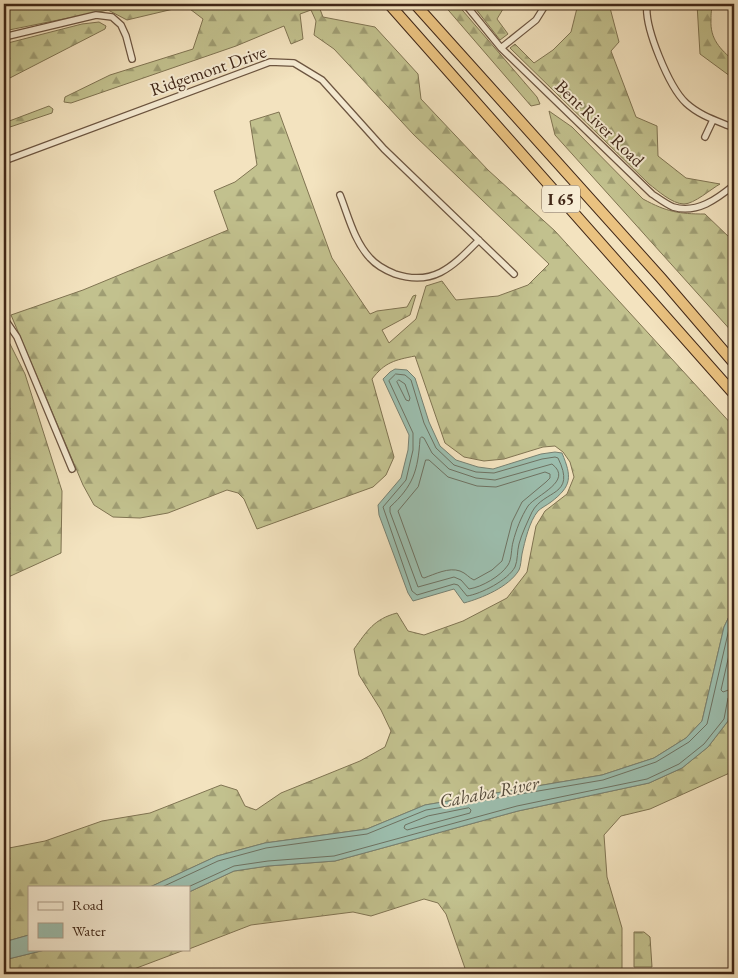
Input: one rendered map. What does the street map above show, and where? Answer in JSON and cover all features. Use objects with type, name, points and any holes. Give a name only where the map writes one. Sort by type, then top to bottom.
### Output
[{"type":"highway","name":"I 65","points":[[389,4],[734,394]]},
{"type":"highway","name":"I 65","points":[[415,4],[662,278],[734,363]]},
{"type":"street","name":"Bent River Road","points":[[466,4],[501,48],[652,194],[672,206],[688,208],[703,206],[714,201],[734,185]]},
{"type":"street","points":[[501,48],[536,20],[546,4]]},
{"type":"street","points":[[648,4],[647,15],[651,35],[675,89],[687,104],[713,120],[734,128]]},
{"type":"street","points":[[4,37],[96,15],[112,17],[122,26],[132,59]]},
{"type":"street","name":"Ridgemont Drive","points":[[4,160],[270,62],[294,63],[322,80],[384,149],[514,274]]},
{"type":"street","points":[[705,137],[713,120]]},
{"type":"street","points":[[340,194],[355,233],[369,257],[382,269],[404,277],[427,278],[445,271],[479,240]]},
{"type":"street","points":[[4,318],[17,337],[72,469]]},
{"type":"green space","points":[[17,4],[318,4],[323,17],[375,27],[418,74],[421,99],[488,170],[555,231],[734,427],[734,606],[724,627],[702,721],[686,738],[654,758],[602,775],[425,805],[367,829],[265,843],[217,856],[152,886],[28,886],[28,935],[4,942],[4,849],[45,841],[102,821],[150,813],[221,785],[237,790],[245,806],[256,810],[281,793],[360,761],[385,747],[391,731],[381,710],[359,675],[354,649],[372,626],[382,619],[397,613],[408,631],[424,635],[463,621],[507,598],[527,572],[536,526],[545,511],[567,494],[574,477],[570,462],[563,452],[555,446],[543,447],[504,459],[484,461],[464,457],[445,443],[415,356],[386,365],[372,379],[394,457],[386,475],[373,487],[257,529],[244,499],[238,493],[227,490],[168,513],[140,518],[113,517],[94,505],[83,485],[11,315],[83,290],[228,230],[214,191],[235,182],[257,165],[250,121],[279,112],[332,258],[370,314],[377,311],[407,307],[413,296],[416,295],[410,315],[382,330],[389,343],[416,319],[426,286],[442,281],[456,300],[498,296],[528,285],[549,264],[414,135],[334,49],[314,35],[316,21],[311,10],[300,14],[303,39],[291,44],[284,26],[236,46],[71,103],[64,102],[65,97],[110,75],[193,49],[203,19],[186,6],[127,20],[108,10],[4,31],[4,12]]},
{"type":"green space","points":[[443,4],[457,4],[537,97],[540,104],[531,106]]},
{"type":"green space","points":[[472,4],[506,4],[497,19],[508,34],[500,40]]},
{"type":"green space","points":[[578,4],[609,4],[619,42],[611,51],[636,117],[657,126],[658,156],[686,178],[720,184],[697,199],[684,204],[675,202],[665,196],[649,184],[510,48],[515,44],[534,63],[553,50],[571,32]]},
{"type":"green space","points":[[697,4],[714,4],[711,13],[712,33],[720,48],[734,61],[734,79],[700,54]]},
{"type":"green space","points":[[99,22],[106,26],[105,29],[4,81],[4,44],[82,24]]},
{"type":"green space","points":[[49,106],[53,109],[52,113],[4,129],[4,123]]},
{"type":"green space","points":[[549,111],[572,127],[643,199],[673,211],[705,214],[730,238],[734,235],[734,334],[555,135]]},
{"type":"green space","points":[[4,332],[25,374],[62,491],[61,553],[4,579]]},
{"type":"green space","points":[[734,678],[734,771],[650,809],[621,816],[604,835],[607,877],[622,928],[622,974],[467,974],[446,914],[438,903],[424,899],[371,916],[353,912],[251,925],[190,949],[190,892],[234,871],[268,866],[335,861],[518,811],[649,783],[682,768],[708,747],[728,721]]},
{"type":"green space","points":[[634,932],[644,932],[650,937],[652,967],[634,967]]},
{"type":"green space","points":[[45,950],[184,950],[134,969],[135,974],[4,974],[4,960]]},
{"type":"water","points":[[395,369],[407,370],[415,378],[429,422],[440,446],[456,460],[478,467],[493,469],[541,454],[555,452],[562,453],[565,461],[568,475],[566,486],[558,496],[535,515],[526,538],[521,564],[515,576],[502,587],[471,601],[464,603],[454,589],[413,601],[408,593],[379,515],[378,505],[401,478],[408,450],[409,435],[383,379]]},
{"type":"water","points":[[734,606],[734,678],[728,721],[708,747],[682,768],[649,783],[518,811],[335,861],[268,866],[234,871],[190,892],[190,886],[152,886],[217,856],[265,843],[367,829],[425,805],[602,775],[654,758],[686,738],[702,721],[724,627]]},
{"type":"water","points":[[28,935],[28,950],[45,950],[4,960],[4,942]]},
{"type":"water label","name":"Cahaba River","points":[[489,792]]}]
